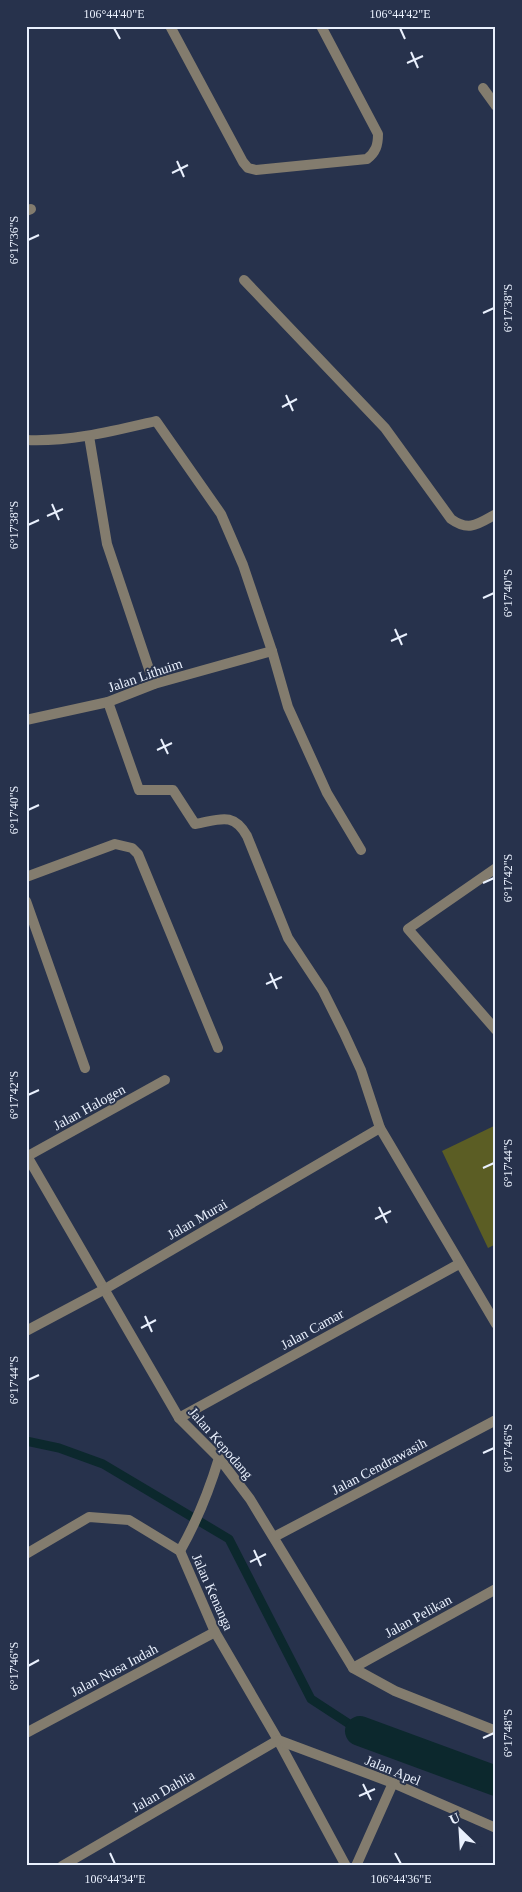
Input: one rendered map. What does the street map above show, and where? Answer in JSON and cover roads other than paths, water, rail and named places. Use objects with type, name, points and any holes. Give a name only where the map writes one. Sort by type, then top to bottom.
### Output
[{"type":"street","points":[[170,26],[243,162],[248,168],[256,170],[367,160],[376,150],[378,134],[321,26]]},
{"type":"street","points":[[483,88],[496,106]]},
{"type":"street","points":[[244,280],[385,428],[451,519],[458,524],[470,526],[496,514]]},
{"type":"street","points":[[26,440],[52,440],[89,436],[156,421],[221,514],[243,564],[272,651],[288,707],[327,793],[361,850]]},
{"type":"street","points":[[89,436],[107,544],[154,684]]},
{"type":"street","name":"Jalan Lithuim","points":[[26,720],[108,702],[154,684],[272,651]]},
{"type":"street","points":[[108,702],[139,790],[173,790],[195,824],[228,818],[241,826],[247,836],[288,938],[323,991],[344,1033],[360,1070],[380,1128],[496,1324]]},
{"type":"street","points":[[26,877],[115,844],[132,848],[138,854],[146,870],[218,1048]]},
{"type":"street","points":[[496,868],[408,929],[496,1030]]},
{"type":"street","points":[[26,901],[85,1068]]},
{"type":"street","name":"Jalan Halogen","points":[[27,1156],[165,1080]]},
{"type":"street","name":"Jalan Murai","points":[[26,1331],[105,1289],[380,1128]]},
{"type":"street","name":"Jalan Kepodang","points":[[27,1156],[179,1418],[219,1458],[250,1498],[353,1668]]},
{"type":"street","name":"Jalan Camar","points":[[179,1418],[459,1264]]},
{"type":"street","name":"Jalan Cendrawasih","points":[[274,1537],[496,1420]]},
{"type":"street","points":[[180,1551],[192,1531],[210,1490],[219,1458]]},
{"type":"street","name":"Jalan Kenanga","points":[[26,1554],[89,1517],[128,1520],[180,1551],[214,1632],[278,1740],[346,1866]]},
{"type":"street","name":"Jalan Pelikan","points":[[353,1668],[496,1589]]},
{"type":"street","name":"Jalan Nusa Indah","points":[[26,1732],[214,1632]]},
{"type":"street","points":[[353,1668],[395,1690],[496,1731]]},
{"type":"street","name":"Jalan Apel","points":[[278,1740],[393,1784],[496,1828]]},
{"type":"street","name":"Jalan Dahlia","points":[[62,1866],[278,1740]]},
{"type":"street","points":[[356,1866],[393,1784]]},
{"type":"waterway","points":[[26,1441],[59,1448],[103,1464],[229,1539],[311,1699],[360,1731]]},
{"type":"waterway","points":[[360,1731],[496,1781]]}]
